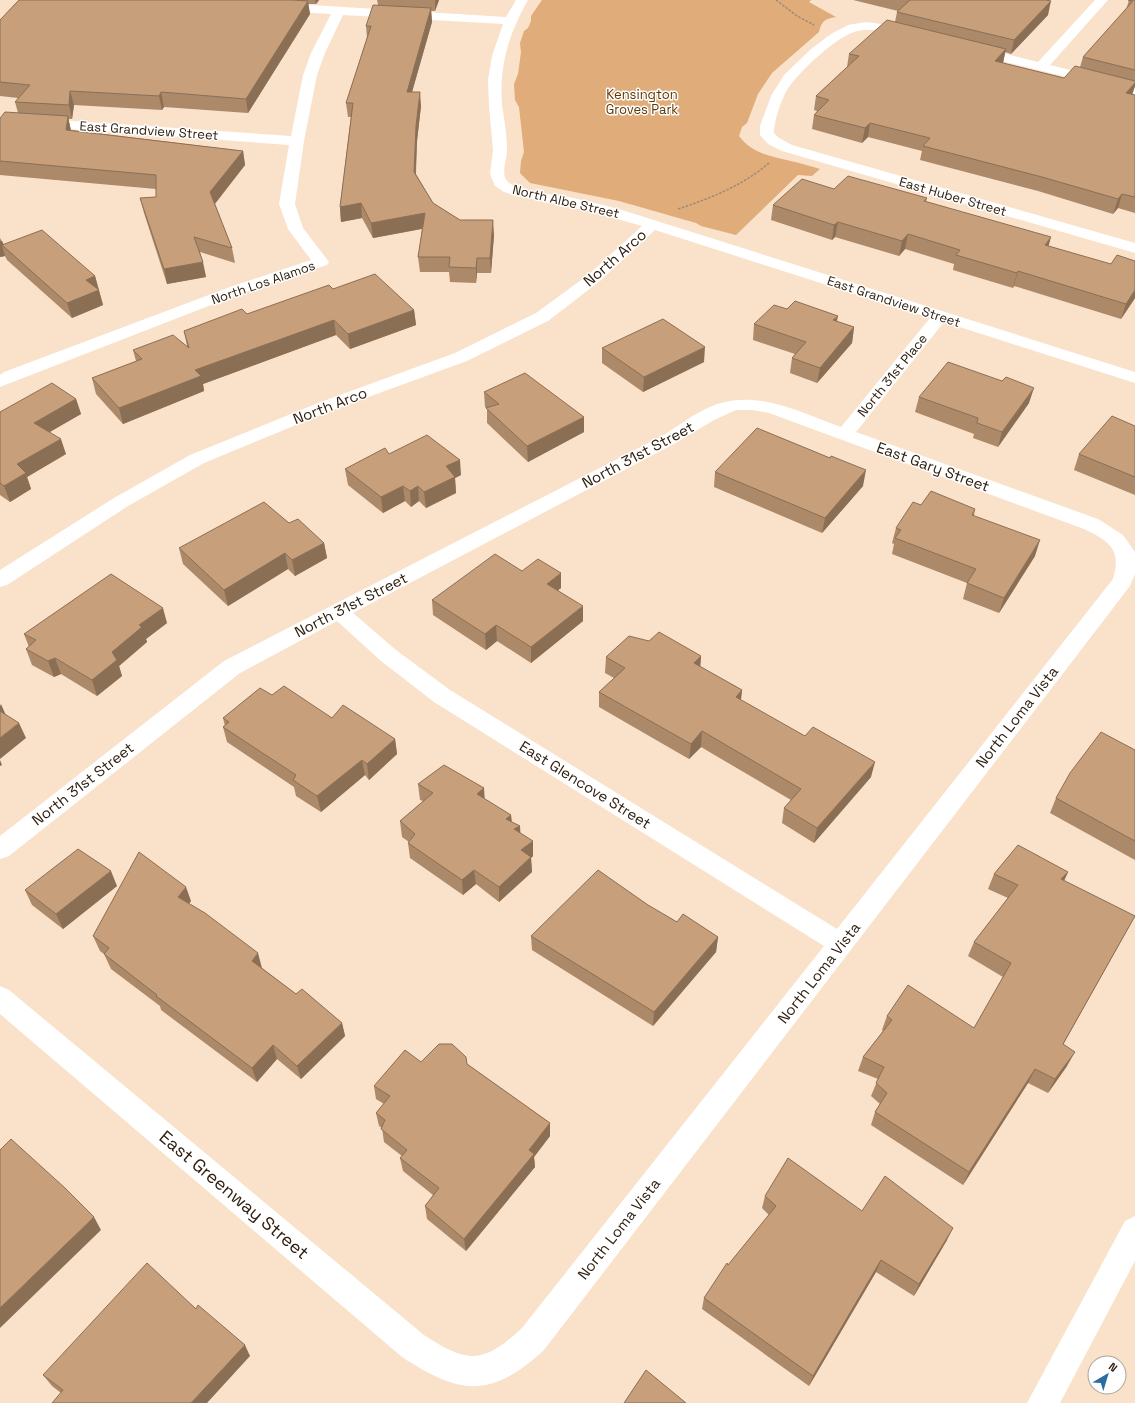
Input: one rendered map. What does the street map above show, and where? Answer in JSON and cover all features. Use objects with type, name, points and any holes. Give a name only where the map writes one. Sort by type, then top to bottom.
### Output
[{"type":"street","name":"North Albe Street","points":[[522,0],[501,42],[495,78],[494,91],[500,157],[497,172],[499,182],[504,186],[521,193],[595,207],[653,224]]},
{"type":"street","points":[[1041,67],[1102,0]]},
{"type":"street","points":[[270,7],[510,22]]},
{"type":"street","name":"North Los Alamos","points":[[3,375],[236,290],[321,262],[296,229],[287,204],[307,89],[314,64],[323,41],[339,11]]},
{"type":"street","name":"East Huber Street","points":[[918,36],[884,28],[861,27],[853,28],[840,34],[800,67],[785,83],[776,101],[767,127],[768,136],[772,141],[792,149],[1135,248]]},
{"type":"street","points":[[964,48],[1135,90]]},
{"type":"street","name":"East Grandview Street","points":[[0,120],[297,140]]},
{"type":"street","name":"East Grandview Street","points":[[653,224],[940,316],[1133,374]]},
{"type":"street","name":"North Arco","points":[[0,580],[121,502],[197,460],[324,407],[461,357],[542,317],[594,278],[653,224]]},
{"type":"street","name":"North 31st Place","points":[[844,434],[940,316]]},
{"type":"street","name":"East Gary Street","points":[[731,406],[746,404],[760,406],[844,434],[1091,524],[1105,530],[1117,539],[1126,550]]},
{"type":"street","name":"North 31st Street","points":[[0,849],[232,666],[731,406]]},
{"type":"street","name":"North Loma Vista","points":[[479,1372],[499,1367],[519,1354],[533,1339],[842,944],[1123,581],[1129,560],[1126,550]]},
{"type":"street","name":"East Glencove Street","points":[[339,611],[387,656],[442,696],[842,944]]},
{"type":"street","name":"East Greenway Street","points":[[0,998],[413,1346],[433,1360],[456,1369],[479,1372]]},
{"type":"street","points":[[1043,1403],[1135,1232]]},
{"type":"path","points":[[776,0],[797,16],[816,26]]},
{"type":"path","points":[[698,202],[746,182],[774,159]]},
{"type":"green space","name":"Kensington Groves Park","points":[[542,0],[811,0],[809,2],[836,17],[824,21],[819,32],[772,73],[758,94],[747,123],[742,127],[739,136],[751,147],[764,154],[820,169],[812,176],[798,175],[736,235],[619,201],[530,183],[520,173],[521,161],[524,152],[519,107],[515,100],[514,84],[518,74],[521,52],[520,43],[524,31],[528,28],[531,21],[531,16]]},
{"type":"building","points":[[19,0],[308,1],[246,99],[161,92],[159,96],[70,91],[69,105],[15,102],[30,85],[0,82],[0,20]]},
{"type":"building","points":[[910,0],[1051,1],[1014,40],[897,12]]},
{"type":"building","points":[[1128,0],[1135,0],[1135,70],[1083,57],[1133,1]]},
{"type":"building","points":[[373,5],[431,8],[407,92],[420,92],[416,126],[414,172],[433,203],[460,220],[493,220],[490,258],[477,258],[476,268],[449,267],[450,257],[418,257],[425,213],[371,223],[361,203],[340,207],[353,103],[346,103],[371,26],[366,26]]},
{"type":"building","points":[[887,20],[1006,49],[995,61],[1064,78],[1075,66],[1135,81],[1126,93],[1135,95],[1135,197],[1122,194],[1118,199],[1042,177],[923,146],[930,138],[870,123],[865,128],[814,115],[829,100],[816,96],[859,56],[849,54]]},
{"type":"building","points":[[5,112],[68,116],[66,130],[243,151],[210,192],[232,248],[194,237],[203,262],[164,269],[140,198],[156,197],[156,175],[0,161],[0,118]]},
{"type":"building","points":[[848,176],[927,198],[924,201],[1051,237],[1045,245],[1111,264],[1117,255],[1135,261],[1135,290],[1126,304],[1018,271],[1017,273],[956,255],[960,250],[908,234],[902,241],[838,222],[834,225],[773,205],[802,179],[834,189]]},
{"type":"building","points":[[42,230],[95,276],[86,280],[99,290],[67,303],[2,245]]},
{"type":"building","points":[[375,274],[414,310],[348,334],[334,320],[195,370],[201,376],[119,408],[92,378],[142,359],[133,350],[173,335],[189,348],[184,331],[242,309],[247,314],[329,285],[333,289]]},
{"type":"building","points":[[795,301],[838,316],[833,320],[854,327],[820,368],[792,358],[806,342],[754,324],[774,305],[787,309]]},
{"type":"building","points":[[663,319],[705,347],[644,377],[602,348]]},
{"type":"building","points":[[948,362],[1002,381],[1006,377],[1034,388],[1002,432],[977,423],[978,418],[919,397]]},
{"type":"building","points":[[525,373],[584,417],[527,446],[486,408],[499,404],[484,392]]},
{"type":"building","points":[[52,383],[76,399],[34,423],[61,439],[17,464],[26,473],[4,486],[0,483],[0,412]]},
{"type":"building","points":[[1112,416],[1135,426],[1135,477],[1079,454]]},
{"type":"building","points":[[757,428],[830,458],[831,456],[866,470],[825,518],[715,472]]},
{"type":"building","points":[[427,435],[460,460],[446,466],[455,477],[424,492],[418,486],[410,491],[403,486],[381,497],[345,469],[385,448],[389,454]]},
{"type":"building","points":[[931,491],[975,509],[972,515],[1040,540],[1004,598],[967,583],[976,569],[895,538],[901,530],[896,528],[913,502],[921,505]]},
{"type":"building","points":[[264,502],[289,523],[298,519],[324,543],[292,560],[285,553],[224,590],[179,548]]},
{"type":"building","points":[[495,554],[522,571],[538,559],[561,573],[547,584],[583,606],[531,647],[496,625],[485,634],[432,600]]},
{"type":"building","points":[[111,574],[163,608],[139,625],[142,627],[112,652],[117,660],[92,680],[55,658],[48,661],[26,649],[36,640],[24,634]]},
{"type":"building","points":[[659,632],[701,656],[694,663],[742,690],[736,697],[805,736],[813,727],[875,762],[817,828],[784,808],[801,789],[702,731],[691,744],[599,692],[625,668],[606,657],[629,636],[649,641]]},
{"type":"building","points":[[284,686],[332,718],[343,705],[395,739],[367,764],[362,760],[317,796],[293,780],[296,775],[223,727],[229,722],[223,718],[260,688],[272,695]]},
{"type":"building","points":[[0,711],[19,723],[0,738]]},
{"type":"building","points":[[1101,732],[1135,750],[1135,841],[1056,798],[1070,773]]},
{"type":"building","points":[[444,765],[484,788],[477,794],[511,815],[506,819],[520,826],[514,829],[533,841],[521,850],[531,857],[499,887],[474,870],[462,880],[408,843],[415,834],[400,821],[433,793],[418,784]]},
{"type":"building","points":[[1018,845],[1068,872],[1061,879],[1135,916],[1063,1044],[1075,1052],[1055,1079],[1035,1069],[969,1172],[875,1112],[887,1093],[876,1083],[884,1067],[863,1057],[892,1020],[887,1016],[908,985],[974,1028],[1011,963],[974,942],[1018,885],[994,874]]},
{"type":"building","points":[[78,849],[111,871],[56,914],[25,890]]},
{"type":"building","points":[[139,852],[186,887],[178,897],[205,913],[258,953],[252,961],[296,994],[302,989],[342,1023],[297,1066],[273,1045],[252,1068],[156,996],[157,995],[104,954],[109,948],[93,936]]},
{"type":"building","points":[[598,870],[648,905],[677,922],[683,914],[718,937],[654,1012],[531,936]]},
{"type":"building","points":[[439,1044],[452,1044],[466,1057],[467,1064],[550,1123],[529,1150],[534,1154],[464,1239],[425,1206],[439,1188],[400,1158],[407,1150],[381,1129],[385,1120],[376,1113],[390,1096],[374,1086],[405,1050],[421,1062]]},
{"type":"building","points":[[11,1139],[65,1188],[94,1217],[0,1308],[0,1150]]},
{"type":"building","points":[[788,1158],[862,1211],[885,1176],[953,1228],[919,1284],[881,1260],[813,1376],[704,1298],[727,1263],[728,1265],[776,1206],[765,1196]]},
{"type":"building","points":[[147,1263],[196,1309],[198,1305],[245,1345],[191,1403],[52,1403],[63,1390],[43,1375]]},
{"type":"building","points":[[646,1370],[686,1403],[624,1403]]}]
